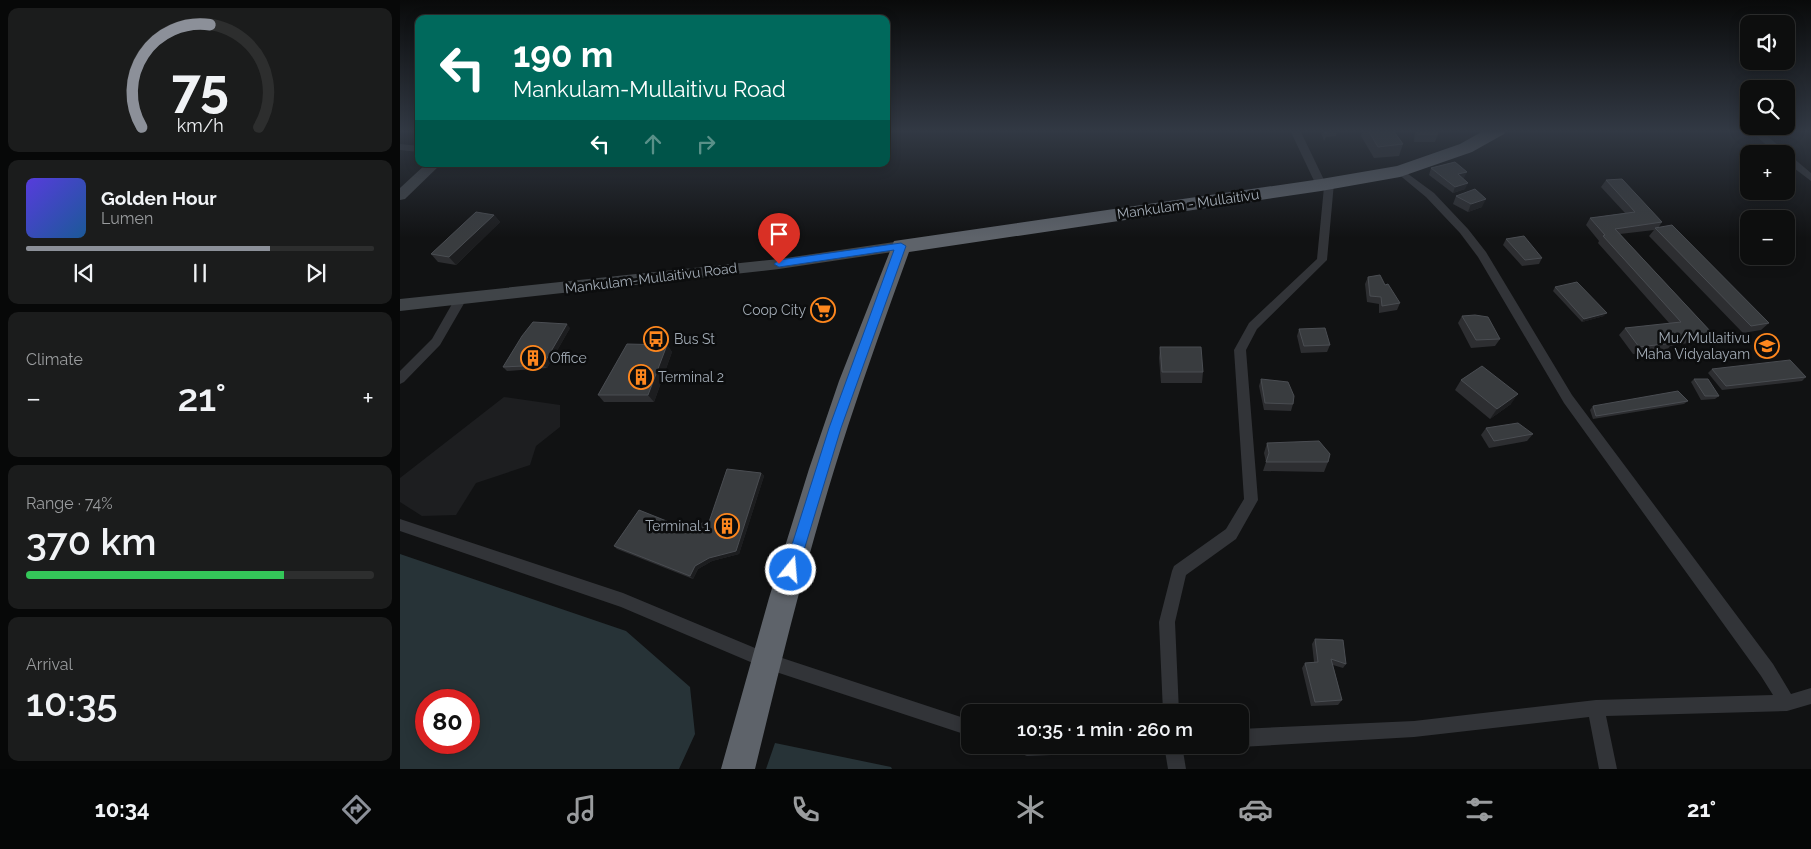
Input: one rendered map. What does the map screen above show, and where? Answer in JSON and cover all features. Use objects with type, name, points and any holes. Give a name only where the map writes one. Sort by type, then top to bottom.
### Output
[{"type":"highway","name":"Mankulam - Mullaitivu","points":[[901,246],[1325,184],[1400,171],[1415,166]]},
{"type":"highway","points":[[738,769],[786,587],[835,428],[901,246]]},
{"type":"street","points":[[1171,704],[1167,622],[1179,571],[1231,534],[1252,500],[1240,350],[1253,326],[1322,260],[1325,184],[1315,166]]},
{"type":"street","points":[[1797,166],[1811,178]]},
{"type":"street","points":[[400,196],[431,167]]},
{"type":"street","points":[[1400,171],[1430,195],[1464,231],[1482,255],[1568,400],[1767,670],[1787,703]]},
{"type":"street","name":"Mankulam-Mullaitivu Road","points":[[400,305],[779,264],[901,246]]},
{"type":"street","points":[[400,379],[436,342],[460,300]]},
{"type":"street","points":[[400,525],[623,600],[767,661],[961,725]]},
{"type":"street","points":[[1249,738],[1414,729],[1596,708],[1787,703],[1811,696]]},
{"type":"street","points":[[1596,708],[1608,769]]},
{"type":"street","points":[[1174,754],[1177,769]]},
{"type":"shaded area","points":[[504,397],[560,405],[560,427],[536,446],[530,465],[476,483],[456,515],[422,516],[400,502],[400,478]]},
{"type":"shaded area","points":[[400,554],[626,631],[690,687],[695,734],[679,769],[400,769]]},
{"type":"shaded area","points":[[775,743],[891,767],[892,769],[766,769]]},
{"type":"building","points":[[1460,166],[1467,172],[1458,174],[1468,183],[1455,187],[1431,168]]},
{"type":"building","points":[[1622,179],[1662,222],[1615,229],[1712,333],[1670,340],[1673,343],[1639,347],[1625,328],[1681,322],[1603,236],[1605,235],[1590,218],[1635,212],[1606,180]]},
{"type":"building","points":[[1475,189],[1486,199],[1471,204],[1456,196]]},
{"type":"building","points":[[476,212],[494,215],[449,257],[431,254]]},
{"type":"building","points":[[1672,225],[1769,323],[1751,326],[1655,228]]},
{"type":"building","points":[[1524,236],[1542,258],[1525,260],[1506,239]]},
{"type":"building","points":[[1380,275],[1385,285],[1388,284],[1400,303],[1382,306],[1381,297],[1370,296],[1368,277]]},
{"type":"building","points":[[1577,282],[1607,313],[1584,319],[1555,287]]},
{"type":"building","points":[[1462,316],[1488,317],[1500,339],[1476,340]]},
{"type":"building","name":"Office","points":[[533,322],[567,324],[543,365],[503,367],[522,336]]},
{"type":"building","points":[[1325,328],[1330,345],[1304,346],[1299,329]]},
{"type":"building","name":"Terminal 2","points":[[627,344],[667,345],[648,395],[598,395]]},
{"type":"building","points":[[1160,347],[1201,347],[1203,372],[1162,372]]},
{"type":"building","points":[[1790,360],[1806,377],[1726,386],[1712,369]]},
{"type":"building","points":[[1482,366],[1518,394],[1497,409],[1461,380]]},
{"type":"building","points":[[1261,379],[1288,382],[1294,396],[1293,404],[1265,403]]},
{"type":"building","points":[[1694,379],[1708,379],[1719,396],[1705,396]]},
{"type":"building","points":[[1678,391],[1688,401],[1596,416],[1593,406]]},
{"type":"building","points":[[1518,423],[1533,434],[1494,441],[1486,428]]},
{"type":"building","points":[[1319,441],[1330,454],[1328,462],[1266,462],[1269,453],[1267,443]]},
{"type":"building","name":"Terminal 1","points":[[727,469],[761,473],[736,551],[709,558],[695,566],[690,576],[614,546],[639,510],[689,530],[698,524],[709,522]]},
{"type":"building","points":[[1315,639],[1343,640],[1346,664],[1331,659],[1342,700],[1315,702],[1305,663],[1318,662]]},
{"type":"place","name":"Coop City","points":[[823,310]]},
{"type":"place","name":"Bus St","points":[[656,339]]},
{"type":"place","name":"Mu/Mullaitivu Maha Vidyalayam","points":[[1767,346]]},
{"type":"place","name":"Office","points":[[533,358]]},
{"type":"place","name":"Terminal 2","points":[[641,377]]},
{"type":"place","name":"Terminal 1","points":[[727,526]]},
{"type":"route","points":[[779,264],[901,246],[835,428],[791,570]]}]
